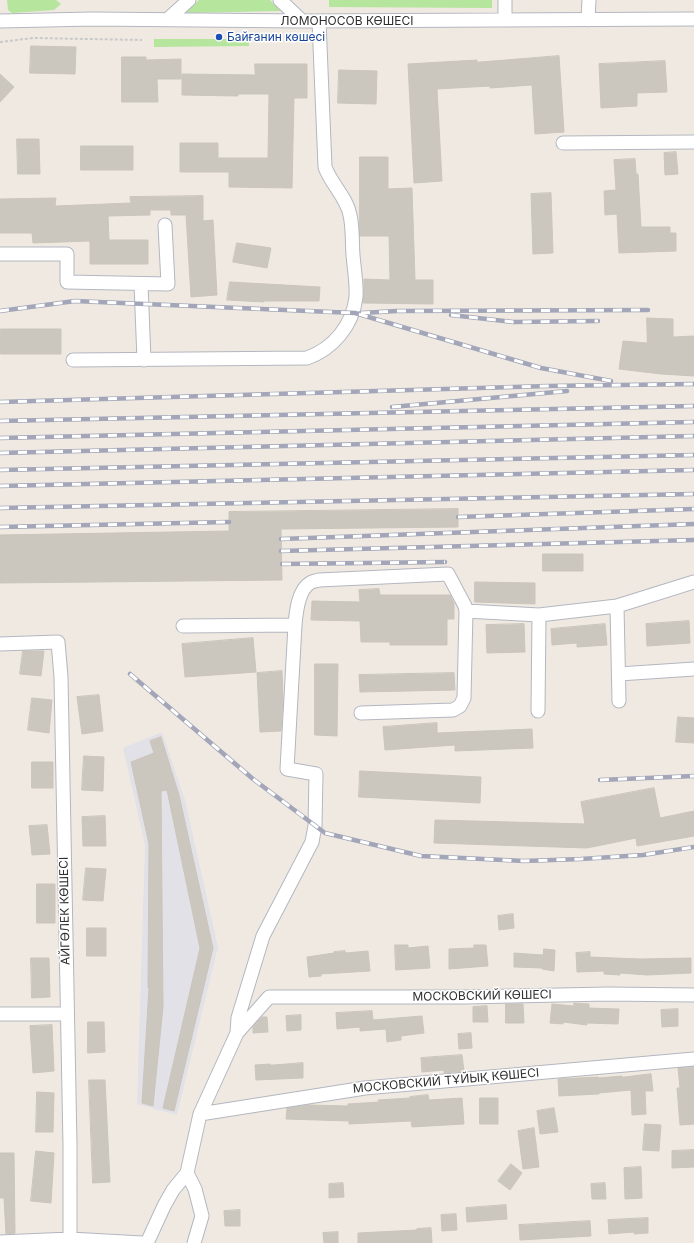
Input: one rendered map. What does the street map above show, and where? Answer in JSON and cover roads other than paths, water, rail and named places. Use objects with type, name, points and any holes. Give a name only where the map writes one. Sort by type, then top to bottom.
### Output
[{"type":"street","points":[[168,19],[189,0]]},
{"type":"street","points":[[280,0],[302,21]]},
{"type":"street","points":[[505,0],[505,20]]},
{"type":"street","points":[[588,20],[589,0]]},
{"type":"street","name":"ЛОМОНОСОВ КӨШЕСІ","points":[[0,21],[168,19],[302,21],[694,19]]},
{"type":"street","points":[[73,360],[307,358],[317,355],[331,344],[346,327],[352,313],[356,297],[350,215],[344,200],[328,176],[325,167],[319,21]]},
{"type":"street","points":[[563,144],[694,142]]},
{"type":"street","points":[[0,254],[67,254],[67,282],[168,284],[165,225]]},
{"type":"street","points":[[141,284],[144,360]]},
{"type":"street","points":[[147,1243],[173,1190],[187,1173],[200,1114],[237,1033],[238,1018],[263,936],[312,842],[316,826],[316,774],[288,769],[295,625],[297,605],[302,593],[309,583],[319,580],[448,574],[465,606],[466,611],[464,698],[460,706],[453,710],[361,713]]},
{"type":"street","points":[[466,611],[540,615],[617,606],[694,582]]},
{"type":"street","points":[[617,606],[619,701]]},
{"type":"street","points":[[538,711],[540,615]]},
{"type":"street","points":[[183,626],[295,625]]},
{"type":"street","name":"АЙГӨЛЕК КӨШЕСІ","points":[[0,644],[58,642],[61,677],[70,1145],[70,1239]]},
{"type":"street","points":[[619,674],[694,669]]},
{"type":"street","name":"МОСКОВСКИЙ КӨШЕСІ","points":[[237,1033],[269,997],[458,997],[608,994],[694,995]]},
{"type":"street","points":[[0,1014],[67,1014]]},
{"type":"street","name":"МОСКОВСКИЙ ТҰЙЫҚ КӨШЕСІ","points":[[200,1114],[365,1088],[694,1059]]},
{"type":"street","points":[[187,1173],[202,1216],[194,1243]]},
{"type":"street","points":[[0,1242],[70,1239],[142,1243]]},
{"type":"railway","points":[[0,311],[75,301],[355,313],[541,368],[611,381]]},
{"type":"railway","points":[[361,313],[397,311],[648,310]]},
{"type":"railway","points":[[451,315],[513,322],[598,321]]},
{"type":"railway","points":[[0,402],[548,386],[694,384]]},
{"type":"railway","points":[[392,407],[567,391]]},
{"type":"railway","points":[[0,421],[694,406]]},
{"type":"railway","points":[[0,438],[694,422]]},
{"type":"railway","points":[[0,453],[694,436]]},
{"type":"railway","points":[[0,470],[694,455]]},
{"type":"railway","points":[[0,486],[694,470]]},
{"type":"railway","points":[[0,508],[694,494]]},
{"type":"railway","points":[[458,517],[694,509]]},
{"type":"railway","points":[[0,527],[229,522]]},
{"type":"railway","points":[[281,539],[694,524]]},
{"type":"railway","points":[[281,551],[694,540]]},
{"type":"railway","points":[[282,564],[445,562]]},
{"type":"railway","points":[[130,674],[253,779],[325,833],[421,856],[524,861],[643,855],[694,847]]},
{"type":"railway","points":[[600,780],[694,776]]},
{"type":"place","name":"Байғанин көшесі","points":[[219,37]]}]
